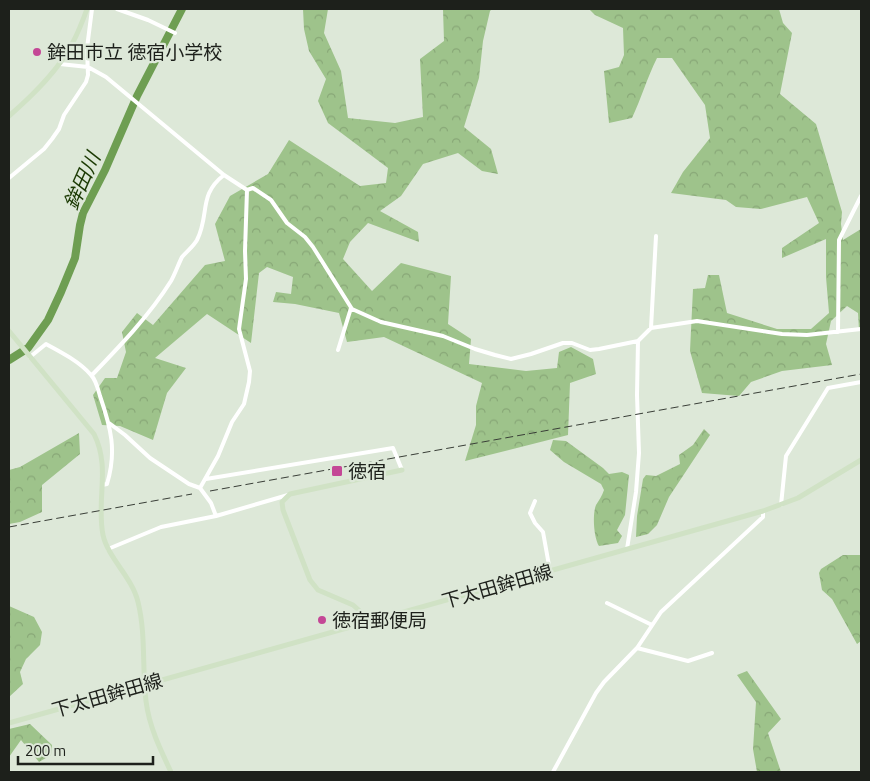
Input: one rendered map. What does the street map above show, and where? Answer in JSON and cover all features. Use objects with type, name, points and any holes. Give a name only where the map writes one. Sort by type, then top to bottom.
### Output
[{"type":"street","points":[[9,116],[24,103],[60,64],[73,42],[87,9]]},
{"type":"street","points":[[9,178],[44,149],[59,130],[64,115],[86,82],[92,9]]},
{"type":"street","points":[[117,9],[175,33]]},
{"type":"street","points":[[60,64],[88,67],[106,77],[224,175],[247,190]]},
{"type":"street","points":[[92,375],[132,331],[171,281],[183,257],[198,239],[203,224],[208,193],[214,183],[224,175]]},
{"type":"street","points":[[247,190],[253,188],[271,200],[287,223],[313,246],[343,292],[351,308],[381,322],[443,336],[475,349],[511,359],[563,344],[572,343],[590,350],[638,341],[652,328],[697,320],[782,334],[807,335],[861,329]]},
{"type":"street","points":[[200,488],[218,456],[232,422],[244,404],[249,382],[250,370],[239,329],[246,279],[247,190]]},
{"type":"street","points":[[838,332],[839,240],[861,196]]},
{"type":"street","points":[[652,328],[656,236]]},
{"type":"street","points":[[338,350],[351,308]]},
{"type":"street","points":[[9,330],[94,434],[100,444],[104,464],[101,505],[103,535],[108,549],[125,574],[138,600],[150,721],[171,772]]},
{"type":"street","points":[[627,549],[636,492],[639,442],[637,395],[638,341]]},
{"type":"street","points":[[29,356],[46,344],[60,350],[92,375],[108,422],[113,447],[113,462],[108,484],[102,485]]},
{"type":"street","points":[[780,505],[786,456],[828,388],[861,382]]},
{"type":"street","points":[[108,422],[150,458],[190,484],[200,488],[211,503],[216,516]]},
{"type":"street","points":[[108,549],[161,527],[216,516],[290,494],[402,470],[393,448],[382,448],[206,479]]},
{"type":"street","name":"下太田鉾田線","points":[[9,723],[763,511],[806,493],[861,460]]},
{"type":"street","points":[[290,494],[282,502],[283,510],[310,580],[318,590],[353,605],[371,621]]},
{"type":"street","points":[[536,501],[530,513],[535,523],[543,532],[550,571]]},
{"type":"street","points":[[553,772],[596,693],[616,668],[637,648],[660,612],[763,517],[763,511]]},
{"type":"street","points":[[607,603],[652,624]]},
{"type":"street","points":[[637,648],[688,661],[712,653]]},
{"type":"green space","points":[[303,9],[328,9],[324,33],[341,71],[348,118],[395,123],[423,117],[420,59],[444,41],[443,9],[492,9],[483,41],[479,78],[464,127],[491,149],[498,174],[482,171],[458,153],[423,164],[401,196],[380,211],[418,232],[419,242],[368,223],[350,242],[343,259],[372,291],[401,263],[451,276],[448,324],[471,339],[469,364],[526,371],[557,368],[559,352],[571,347],[593,359],[596,374],[570,383],[568,435],[465,461],[476,425],[476,406],[482,383],[384,337],[347,342],[339,313],[295,304],[273,302],[276,292],[291,294],[293,277],[267,267],[259,273],[251,343],[207,314],[155,358],[186,368],[167,393],[153,440],[120,426],[102,425],[93,395],[105,378],[117,378],[126,352],[122,332],[137,313],[153,325],[205,265],[225,261],[215,224],[230,196],[268,174],[289,140],[360,186],[386,183],[388,168],[328,123],[318,101],[326,79],[309,51],[304,29]]},
{"type":"green space","points":[[589,9],[779,9],[783,23],[792,33],[780,94],[816,124],[842,212],[843,240],[861,229],[861,329],[859,330],[858,313],[847,306],[831,321],[826,344],[832,365],[782,371],[751,382],[739,396],[702,393],[690,351],[693,289],[705,288],[708,275],[719,275],[727,313],[777,329],[811,329],[829,313],[826,277],[826,239],[782,258],[782,248],[819,223],[807,197],[761,209],[736,207],[726,200],[671,193],[683,172],[710,138],[705,105],[672,58],[657,58],[632,118],[609,123],[604,71],[619,67],[624,55],[623,28],[595,15]]},
{"type":"green space","points":[[704,429],[710,435],[669,497],[657,525],[648,534],[636,537],[637,516],[643,479],[646,475],[656,476],[680,464],[679,455],[693,445]]},
{"type":"green space","points":[[79,433],[80,454],[42,485],[42,512],[20,522],[9,524],[9,470],[20,467]]},
{"type":"green space","points":[[553,440],[566,441],[609,474],[622,472],[629,475],[625,515],[617,530],[622,536],[618,543],[599,546],[595,532],[594,514],[596,505],[604,490],[601,484],[564,462],[550,450]]},
{"type":"green space","points":[[843,555],[861,555],[861,641],[857,644],[832,599],[822,590],[819,573],[821,569]]},
{"type":"green space","points":[[9,606],[34,617],[42,632],[40,645],[26,659],[20,672],[23,684],[9,697]]},
{"type":"green space","points":[[747,671],[781,719],[768,733],[781,772],[757,772],[753,749],[756,702],[737,675]]},
{"type":"green space","points":[[30,724],[52,745],[51,755],[39,762],[21,740],[9,757],[9,729]]},
{"type":"waterway","name":"鉾田川","points":[[9,360],[28,348],[48,320],[75,258],[83,213],[105,170],[137,96],[182,9]]},
{"type":"railway","points":[[210,491],[861,374]]},
{"type":"railway","points":[[9,527],[192,494]]},
{"type":"place","name":"鉾田市立 徳宿小学校","points":[[37,52]]},
{"type":"place","name":"徳宿","points":[[337,471]]},
{"type":"place","name":"徳宿郵便局","points":[[322,620]]}]
